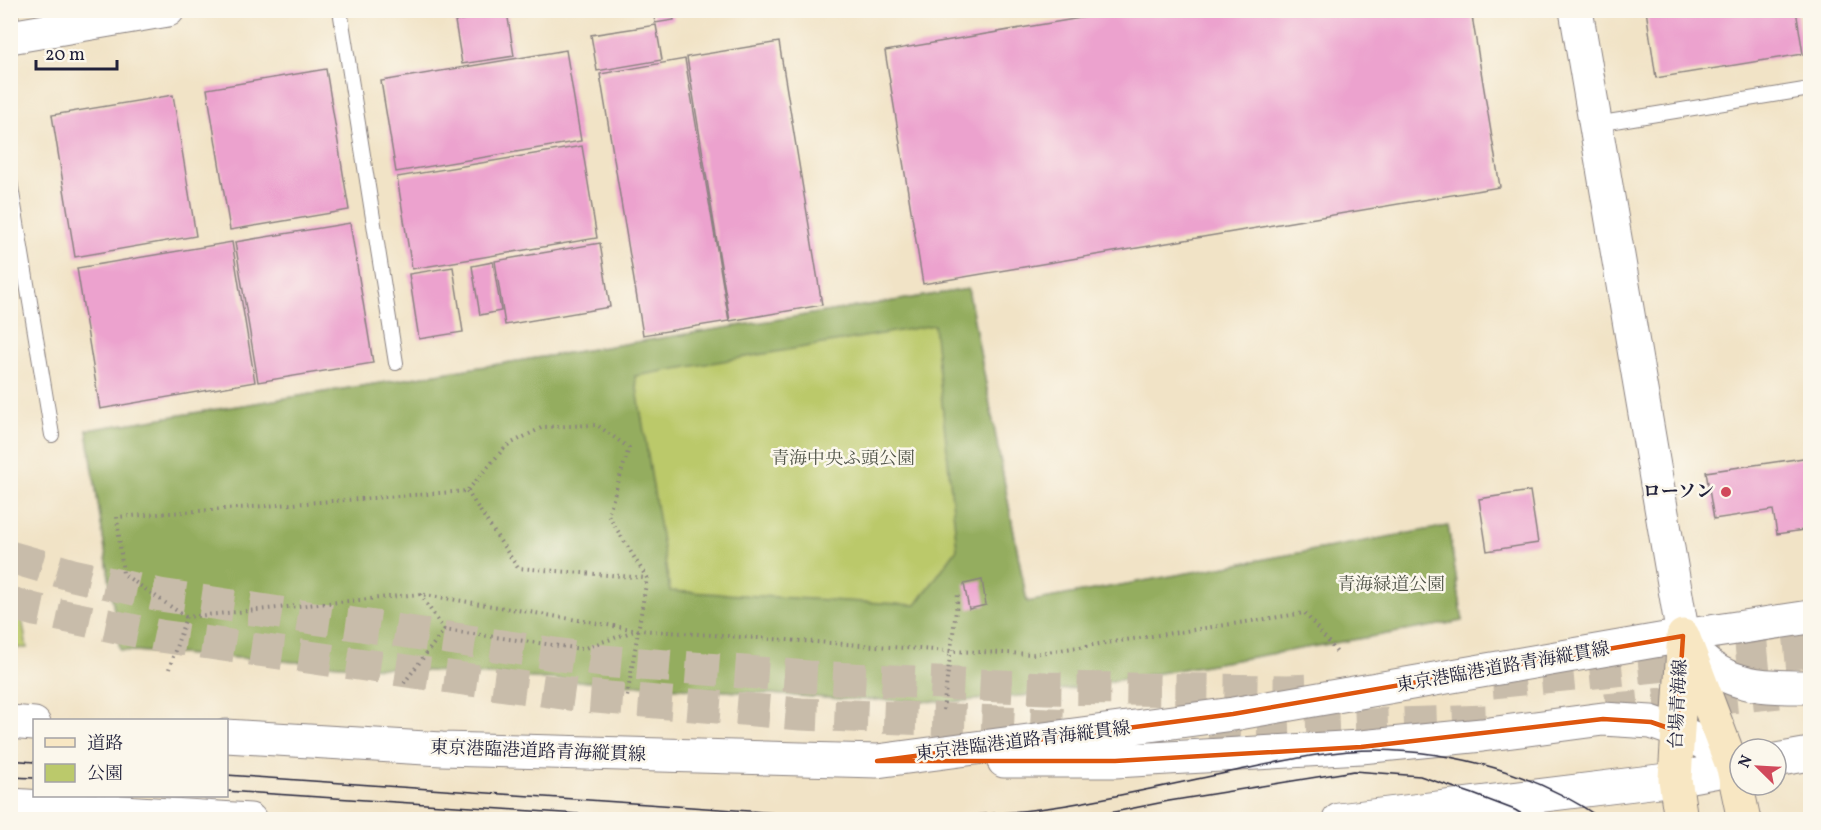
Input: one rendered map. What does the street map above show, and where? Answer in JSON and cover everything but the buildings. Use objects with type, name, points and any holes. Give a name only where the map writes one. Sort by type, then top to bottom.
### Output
[{"type":"main road","name":"台場青海線","points":[[1681,819],[1675,779],[1683,636]]},
{"type":"main road","name":"台場青海線","points":[[1683,636],[1728,747]]},
{"type":"main road","name":"台場青海線","points":[[1741,797],[1744,819]]},
{"type":"street","points":[[12,29],[168,10]]},
{"type":"street","points":[[1576,10],[1683,636],[1698,656],[1719,672],[1742,683],[1771,687],[1810,687]]},
{"type":"street","name":"東京港臨港道路青海縦貫線","points":[[228,736],[442,749],[876,761],[1233,714],[1810,616]]},
{"type":"street","points":[[876,761],[1139,760],[1361,747],[1482,735],[1603,719],[1651,722],[1704,743],[1728,761]]},
{"type":"street","points":[[10,722],[33,724]]},
{"type":"street","points":[[1788,758],[1810,754]]},
{"type":"street","points":[[1339,819],[1675,779],[1728,769]]},
{"type":"street","points":[[10,805],[155,816],[250,819]]},
{"type":"lane","points":[[340,10],[396,363]]},
{"type":"lane","points":[[1596,124],[1810,89]]},
{"type":"lane","points":[[10,181],[52,435]]},
{"type":"path","points":[[627,697],[638,630],[647,578],[608,515],[629,448],[597,425],[543,427],[506,446],[467,491],[117,517],[123,574],[186,617],[420,594],[638,630],[950,651],[1033,654],[1305,613],[1340,655]]},
{"type":"path","points":[[467,491],[518,568],[647,578]]},
{"type":"path","points":[[420,594],[444,630],[582,649],[638,630]]},
{"type":"path","points":[[943,710],[958,595]]},
{"type":"path","points":[[169,669],[186,617]]},
{"type":"path","points":[[404,683],[444,630]]},
{"type":"highlighted area","points":[[1683,636],[1677,731],[1651,722],[1603,719],[1361,747],[1115,761],[877,761],[1233,714]]},
{"type":"green space","name":"青海中央ふ頭公園","points":[[968,289],[1027,602],[1448,526],[1463,621],[1031,695],[951,702],[843,699],[120,650],[87,430]]},
{"type":"green space","name":"青海緑道公園","points":[[968,289],[1027,602],[1448,526],[1463,621],[1031,695],[951,702],[843,699],[120,650],[87,430]],"holes":[[[934,325],[957,549],[916,605],[670,591],[635,376]]]},
{"type":"green space","points":[[11,553],[27,648],[11,648]]},
{"type":"tunnel","points":[[10,557],[73,575],[160,595],[602,661],[809,677],[1046,688],[1312,690]]},
{"type":"tunnel","points":[[10,603],[160,636],[584,696],[801,714],[1075,725]]},
{"type":"tunnel","points":[[1492,682],[1810,651]]},
{"type":"tunnel","points":[[1606,710],[1779,692]]},
{"type":"tunnel","points":[[1208,727],[1282,728],[1486,721]]},
{"type":"tram line","points":[[228,775],[849,818],[958,816],[1067,805],[1310,756],[1375,750],[1435,755],[1494,768],[1551,789],[1603,820]]},
{"type":"tram line","points":[[10,760],[33,762]]},
{"type":"tram line","points":[[1074,820],[1169,801],[1354,771],[1420,776],[1515,810],[1532,820]]},
{"type":"tram line","points":[[10,777],[33,778]]},
{"type":"tram line","points":[[228,791],[672,820]]},
{"type":"place","name":"ローソン","points":[[1726,492]]}]
